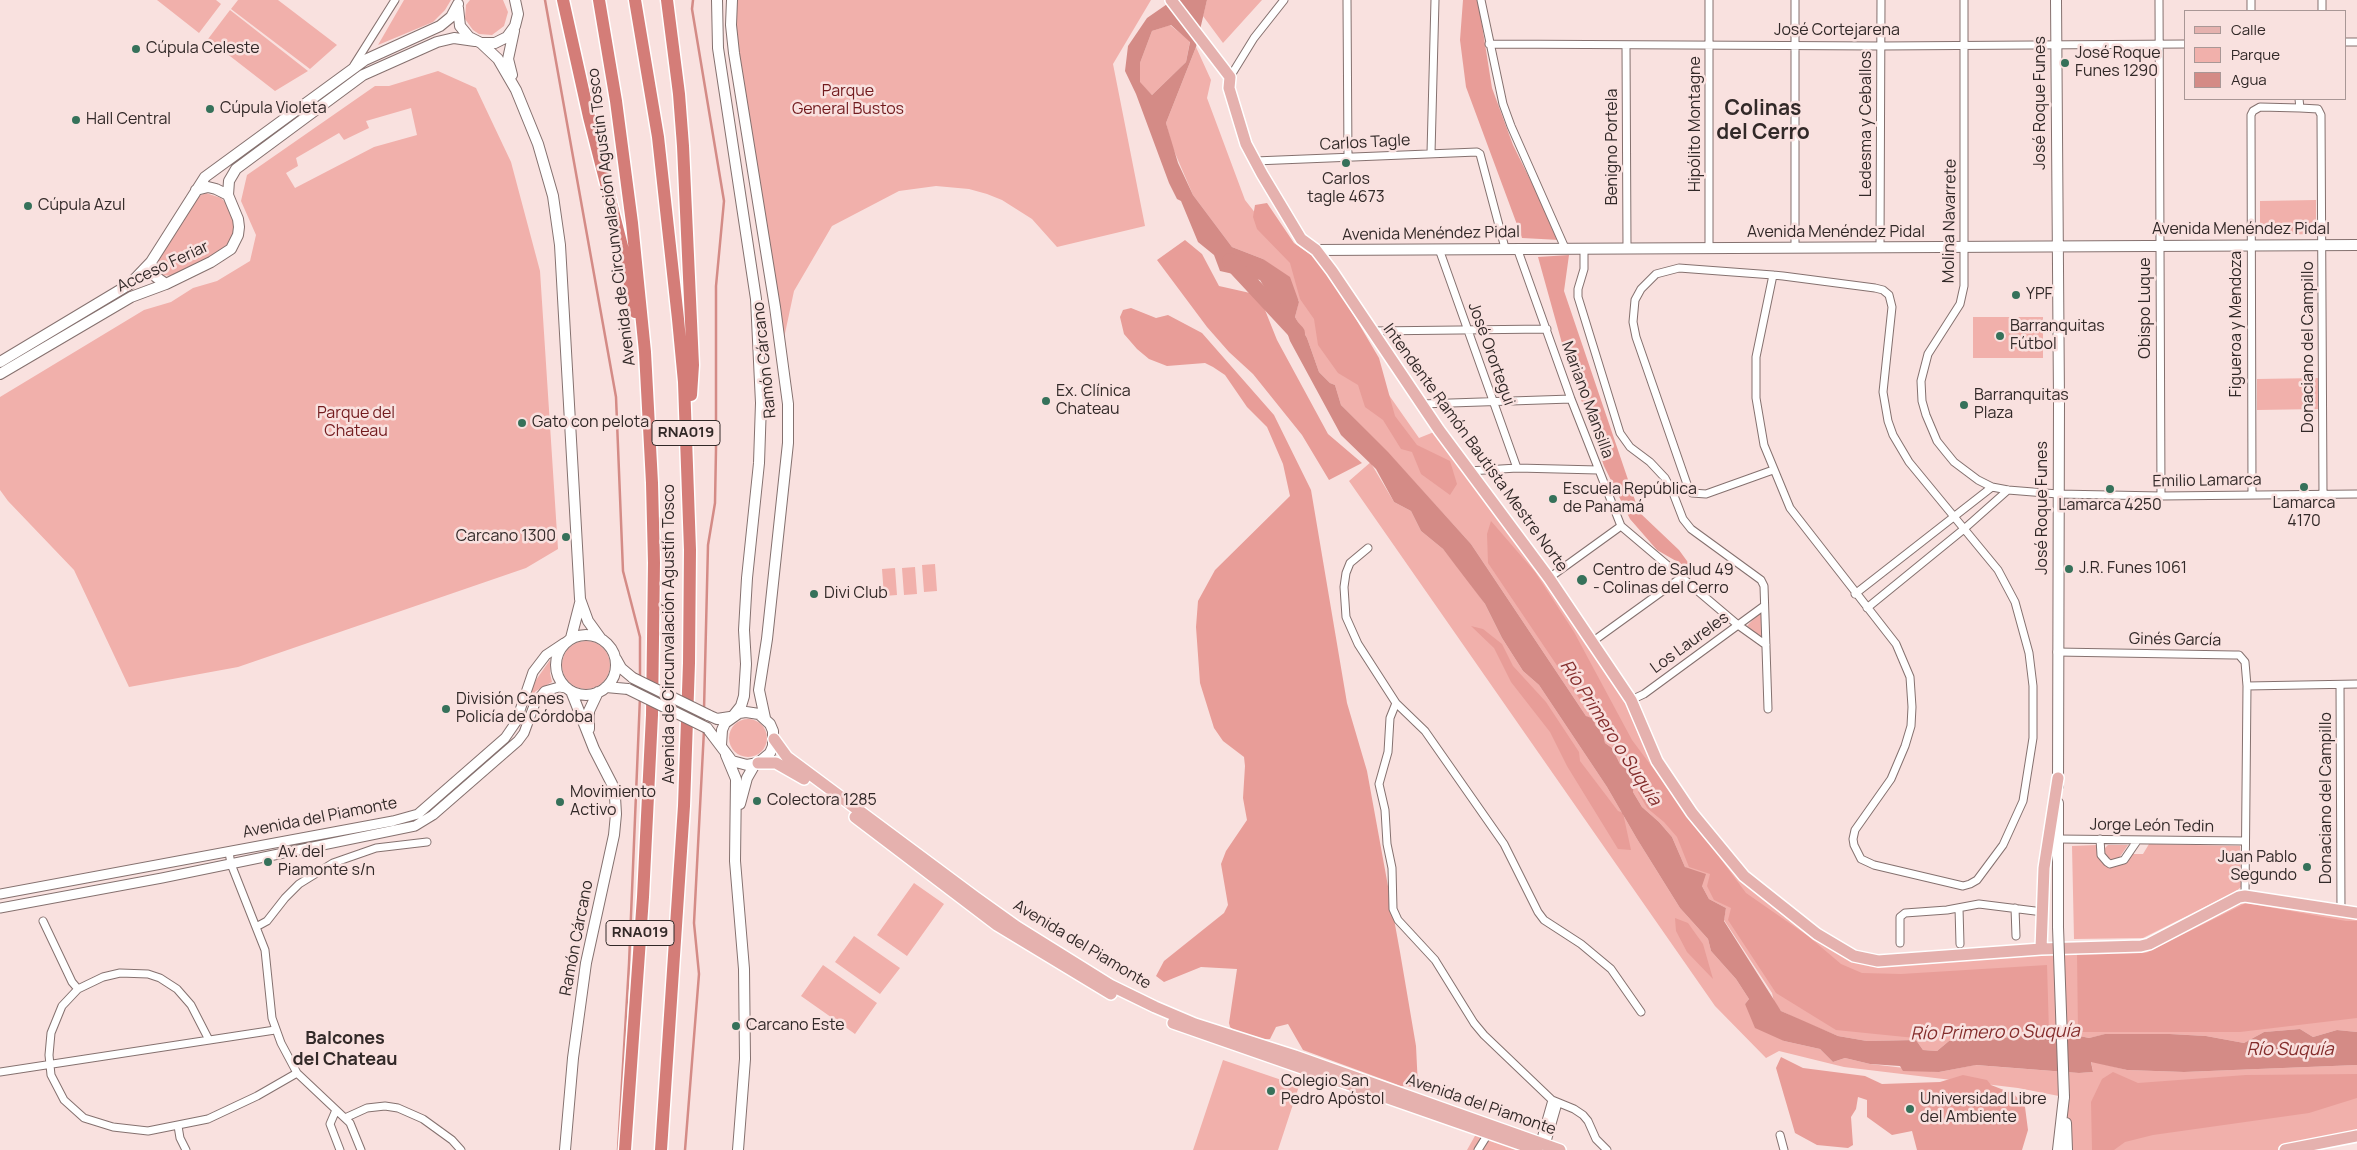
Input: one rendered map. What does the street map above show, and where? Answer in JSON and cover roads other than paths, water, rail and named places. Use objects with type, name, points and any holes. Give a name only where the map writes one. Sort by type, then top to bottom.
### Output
[{"type":"highway","points":[[563,0],[588,117],[624,254],[629,290],[645,352]]},
{"type":"highway","name":"Avenida de Circunvalación Agustín Tosco","points":[[599,0],[622,142],[645,352],[652,483],[652,706],[643,897],[625,1150]]},
{"type":"highway","name":"Avenida de Circunvalación Agustín Tosco","points":[[635,0],[658,137],[678,319],[687,448],[690,587],[688,730],[679,907],[661,1150]]},
{"type":"highway","points":[[667,0],[679,94],[693,365],[687,448]]},
{"type":"main road","points":[[515,0],[518,14],[508,59],[516,90],[544,159],[558,226],[580,599],[588,622],[608,644],[621,668],[633,678],[717,719],[732,717],[746,712],[759,714],[770,724],[774,738],[770,753],[756,764],[747,778],[737,818]]},
{"type":"main road","name":"Ramón Cárcano","points":[[718,0],[718,48],[756,299],[761,403],[759,463],[745,621],[746,664],[744,696],[741,706],[732,717]]},
{"type":"main road","name":"Ramón Cárcano","points":[[732,0],[730,25],[775,307],[788,404],[788,443],[767,639],[759,690],[765,718]]},
{"type":"main road","points":[[1170,0],[1230,77]]},
{"type":"main road","name":"José Roque Funes","points":[[2056,0],[2058,926],[2064,1097]]},
{"type":"main road","name":"Acceso Feriar","points":[[0,362],[119,292],[151,262],[205,178],[348,73],[379,53],[440,26],[452,16],[459,2]]},
{"type":"main road","points":[[459,2],[458,19],[460,26],[469,37],[498,59],[516,90]]},
{"type":"main road","points":[[196,190],[204,188],[216,189],[228,195],[229,181],[236,169],[363,75],[436,42],[454,38],[495,43],[501,40],[515,26]]},
{"type":"main road","name":"Intendente Ramón Bautista Mestre Norte","points":[[1230,77],[1229,88],[1238,122],[1255,161],[1302,239],[1316,250],[1468,471],[1549,578],[1631,700],[1657,761],[1692,813],[1735,868],[1817,934],[1845,952],[1864,959],[1878,961],[2041,949],[2149,944],[2238,897],[2245,896]]},
{"type":"main road","name":"Acceso Feriar","points":[[0,374],[131,297],[166,284],[211,262],[234,245],[238,235],[238,219],[228,195]]},
{"type":"main road","name":"Avenida Menéndez Pidal","points":[[1316,250],[1964,248],[2357,244]]},
{"type":"main road","points":[[151,262],[156,277],[166,284]]},
{"type":"main road","points":[[580,599],[568,641],[556,658],[555,666],[561,682],[568,690],[583,695],[602,690],[628,689],[707,728],[721,745],[736,779],[737,818],[734,861],[744,969],[745,1009],[745,1059],[738,1150]]},
{"type":"main road","points":[[568,641],[586,634],[601,638]]},
{"type":"main road","points":[[602,690],[615,674],[615,658]]},
{"type":"main road","name":"Ramón Cárcano","points":[[566,1150],[573,1058],[586,963],[614,834],[616,814],[616,797],[612,784],[568,690]]},
{"type":"main road","name":"Ramón Cárcano","points":[[589,737],[589,711],[602,690]]},
{"type":"main road","points":[[721,745],[722,730],[732,717]]},
{"type":"main road","name":"Avenida del Piamonte","points":[[774,738],[787,757],[975,897],[1017,927],[1110,985],[1195,1024],[1295,1056],[1541,1146]]},
{"type":"main road","points":[[726,755],[739,764],[756,764]]},
{"type":"main road","name":"Avenida del Piamonte","points":[[756,764],[769,762],[788,768],[815,786],[997,925],[1123,1000],[1188,1030],[1488,1134],[1560,1150]]},
{"type":"main road","points":[[2041,949],[2044,868],[2058,778]]},
{"type":"main road","points":[[2245,896],[2357,913]]},
{"type":"main road","points":[[2058,1150],[2064,1097]]},
{"type":"main road","points":[[2064,1097],[2067,1150]]},
{"type":"main road","points":[[2285,1150],[2357,1136]]},
{"type":"street","points":[[348,73],[374,36],[395,0]]},
{"type":"street","points":[[1230,77],[1254,38],[1284,0]]},
{"type":"street","points":[[1347,0],[1348,158]]},
{"type":"street","points":[[1431,153],[1435,0]]},
{"type":"street","points":[[1481,0],[1503,104],[1565,248]]},
{"type":"street","name":"Hipólito Montagne","points":[[1709,0],[1709,249]]},
{"type":"street","points":[[1795,0],[1795,248]]},
{"type":"street","name":"Ledesma y Ceballos","points":[[1880,248],[1881,0]]},
{"type":"street","name":"Molina Navarrete","points":[[1964,0],[1964,286],[1960,304],[1928,354],[1921,381],[1921,392],[1930,428],[1945,451],[1966,471],[1992,487],[2058,494]]},
{"type":"street","name":"Obispo Luque","points":[[2159,0],[2161,496]]},
{"type":"street","name":"José Cortejarena","points":[[1489,44],[1626,46],[2184,44]]},
{"type":"street","name":"Benigno Portela","points":[[1626,46],[1627,248]]},
{"type":"street","points":[[2300,100],[2300,108]]},
{"type":"street","name":"Figueroa y Mendoza","points":[[2252,495],[2251,115],[2253,111],[2260,107],[2300,108]]},
{"type":"street","name":"Donaciano del Campillo","points":[[2300,108],[2318,109],[2321,115],[2323,494]]},
{"type":"street","name":"Carlos Tagle","points":[[1255,161],[1477,152],[1480,154],[1505,248]]},
{"type":"street","name":"Mariano Mansilla","points":[[1517,248],[1571,399],[1621,526],[1738,625],[1766,645]]},
{"type":"street","points":[[1584,248],[1584,269],[1578,289],[1578,297],[1620,434],[1630,447],[1650,462],[1665,478],[1683,519],[1691,529],[1761,580],[1764,586],[1768,709]]},
{"type":"street","name":"José Orortegui","points":[[1439,249],[1517,468]]},
{"type":"street","points":[[1773,275],[1758,341],[1755,376],[1759,423],[1773,470],[1790,508],[1902,655],[1910,677],[1911,726],[1898,765],[1891,779],[1855,830],[1854,845],[1862,859],[1874,865],[1964,886],[1970,884],[1977,880],[2003,845],[2023,801],[2031,758],[2034,715],[2029,652],[2015,602],[1998,570],[1909,462],[1899,448],[1888,421],[1883,392],[1892,307],[1889,296],[1883,290],[1875,288],[1773,275],[1679,268],[1656,274],[1641,289],[1635,300],[1633,315],[1636,336],[1688,487],[1692,493],[1706,494],[1773,470]]},
{"type":"street","points":[[1371,331],[1467,328],[1546,329]]},
{"type":"street","points":[[1421,404],[1571,399]]},
{"type":"street","points":[[1468,471],[1517,468],[1598,470]]},
{"type":"street","points":[[1855,594],[1992,487]]},
{"type":"street","points":[[1867,608],[1964,529],[2008,490]]},
{"type":"street","name":"Emilio Lamarca","points":[[2058,494],[2161,496],[2357,494]]},
{"type":"street","points":[[1549,578],[1621,526]]},
{"type":"street","points":[[1368,548],[1350,563],[1344,587],[1346,617],[1358,644],[1396,702],[1425,731],[1504,844],[1538,912],[1551,925],[1582,944],[1611,970],[1641,1012]]},
{"type":"street","points":[[1592,642],[1682,577]]},
{"type":"street","name":"Los Laureles","points":[[1631,700],[1644,694],[1764,606]]},
{"type":"street","name":"Avenida del Piamonte","points":[[0,894],[393,821],[422,811],[505,738],[516,722],[528,682],[533,672],[546,655],[568,641]]},
{"type":"street","name":"Ginés García","points":[[2057,652],[2239,655],[2245,662],[2247,686],[2245,896]]},
{"type":"street","points":[[2247,686],[2357,684]]},
{"type":"street","name":"Donaciano del Campillo","points":[[2340,685],[2342,912]]},
{"type":"street","name":"Avenida del Piamonte","points":[[0,908],[408,828],[425,821],[518,741],[524,733],[539,696],[551,688],[568,690]]},
{"type":"street","points":[[1396,702],[1390,718],[1388,752],[1379,784],[1385,810],[1387,844],[1392,868],[1393,909],[1398,920],[1435,960],[1474,1023],[1484,1035],[1555,1101],[1583,1115],[1588,1121],[1596,1139],[1607,1150]]},
{"type":"street","name":"Jorge León Tedin","points":[[2058,839],[2245,841]]},
{"type":"street","points":[[2100,840],[2101,855],[2110,864],[2124,860],[2137,841]]},
{"type":"street","points":[[256,927],[267,921],[285,898],[300,884],[333,863],[350,855],[376,848],[427,842]]},
{"type":"street","points":[[229,852],[231,864],[266,957],[275,1030],[297,1073],[350,1123],[361,1150]]},
{"type":"street","points":[[1900,943],[1901,915],[1979,904],[2043,912]]},
{"type":"street","points":[[1959,908],[1960,944]]},
{"type":"street","points":[[2014,908],[2016,936]]},
{"type":"street","points":[[43,921],[72,982],[78,989]]},
{"type":"street","points":[[209,1040],[190,1005],[177,989],[160,978],[135,972],[120,973],[91,982],[78,989],[62,1006],[55,1020],[50,1040],[49,1064],[51,1075],[64,1100],[74,1110],[94,1122],[112,1127],[148,1130],[208,1119],[258,1096],[297,1073]]},
{"type":"street","points":[[0,1072],[275,1030]]},
{"type":"street","points":[[1541,1146],[1555,1101]]},
{"type":"street","points":[[345,1118],[367,1108],[386,1106],[398,1108],[423,1119],[452,1140],[461,1150]]},
{"type":"street","points":[[336,1110],[330,1124],[340,1150]]},
{"type":"street","points":[[178,1126],[180,1138],[186,1150]]},
{"type":"street","points":[[1478,1150],[1488,1134]]},
{"type":"street","points":[[1780,1135],[1784,1150]]},
{"type":"water","name":"Río Suquía","points":[[1173,0],[1207,0],[1196,47],[1166,123],[1178,163],[1193,195],[1232,247],[1263,259],[1290,277],[1299,302],[1295,317],[1307,338],[1319,372],[1330,383],[1335,385],[1341,405],[1388,452],[1471,544],[1586,716],[1594,719],[1595,725],[1603,733],[1605,743],[1612,748],[1620,764],[1634,778],[1633,792],[1642,807],[1672,837],[1685,867],[1706,874],[1702,886],[1709,899],[1726,908],[1724,921],[1781,1011],[1838,1036],[1867,1041],[1916,1040],[1923,1050],[1937,1051],[1949,1041],[1969,1039],[1983,1041],[2016,1036],[2075,1035],[2089,1038],[2105,1034],[2170,1034],[2206,1036],[2244,1043],[2264,1032],[2300,1029],[2313,1037],[2337,1030],[2357,1032],[2357,1065],[2184,1072],[2127,1070],[2091,1062],[2093,1072],[2079,1073],[1976,1065],[1939,1072],[1903,1071],[1900,1066],[1870,1064],[1845,1058],[1833,1062],[1820,1049],[1784,1041],[1755,1028],[1745,1004],[1749,999],[1736,979],[1711,951],[1708,939],[1680,908],[1607,787],[1539,685],[1523,671],[1502,638],[1485,604],[1443,549],[1421,531],[1411,511],[1394,502],[1376,469],[1341,435],[1290,341],[1282,317],[1260,280],[1220,271],[1214,255],[1198,242],[1181,201],[1177,199],[1169,183],[1136,94],[1125,71],[1128,46],[1147,18]],"holes":[[[1171,25],[1190,42],[1186,62],[1152,95],[1140,82],[1140,63],[1152,31]]]},
{"type":"waterway","points":[[545,0],[616,397],[623,571],[640,637],[640,679]]},
{"type":"waterway","points":[[693,0],[692,9],[724,201],[716,286],[715,503],[708,545],[704,710]]},
{"type":"waterway","name":"Río Primero o Suquía","points":[[1230,261],[1297,333]]},
{"type":"waterway","points":[[618,1150],[629,964],[640,697]]},
{"type":"waterway","points":[[685,1150],[699,974],[694,923],[704,730]]},
{"type":"place","name":"Cúpula Celeste","points":[[136,49]]},
{"type":"place","name":"José Roque Funes 1290","points":[[2065,63]]},
{"type":"place","name":"Cúpula Violeta","points":[[210,109]]},
{"type":"place","name":"Hall Central","points":[[76,120]]},
{"type":"place","name":"Carlos tagle 4673","points":[[1346,163]]},
{"type":"place","name":"Cúpula Azul","points":[[28,206]]},
{"type":"place","name":"YPF","points":[[2016,295]]},
{"type":"place","name":"Barranquitas Fútbol","points":[[2000,336]]},
{"type":"place","name":"Ex. Clínica Chateau","points":[[1046,401]]},
{"type":"place","name":"Barranquitas Plaza","points":[[1964,405]]},
{"type":"place","name":"Gato con pelota","points":[[522,423]]},
{"type":"place","name":"Lamarca 4170","points":[[2304,487]]},
{"type":"place","name":"Lamarca 4250","points":[[2110,489]]},
{"type":"place","name":"Escuela República de Panamá","points":[[1553,499]]},
{"type":"place","name":"Carcano 1300","points":[[566,537]]},
{"type":"place","name":"J.R. Funes 1061","points":[[2069,569]]},
{"type":"place","name":"Centro de Salud 49 - Colinas del Cerro","points":[[1582,580]]},
{"type":"place","name":"Divi Club","points":[[814,594]]},
{"type":"place","name":"División Canes Policía de Córdoba","points":[[446,709]]},
{"type":"place","name":"Colectora 1285","points":[[757,801]]},
{"type":"place","name":"Movimiento Activo","points":[[560,802]]},
{"type":"place","name":"Av. del Piamonte s/n","points":[[268,862]]},
{"type":"place","name":"Juan Pablo Segundo","points":[[2307,867]]},
{"type":"place","name":"Carcano Este","points":[[736,1026]]},
{"type":"place","name":"Colegio San Pedro Apóstol","points":[[1271,1091]]},
{"type":"place","name":"Universidad Libre del Ambiente","points":[[1910,1109]]},
{"type":"district","name":"Colinas del Cerro","points":[[1763,121]]},
{"type":"district","name":"Balcones del Chateau","points":[[345,1049]]},
{"type":"park label","name":"Parque General Bustos","points":[[848,101]]},
{"type":"park label","name":"Parque del Chateau","points":[[356,423]]}]
